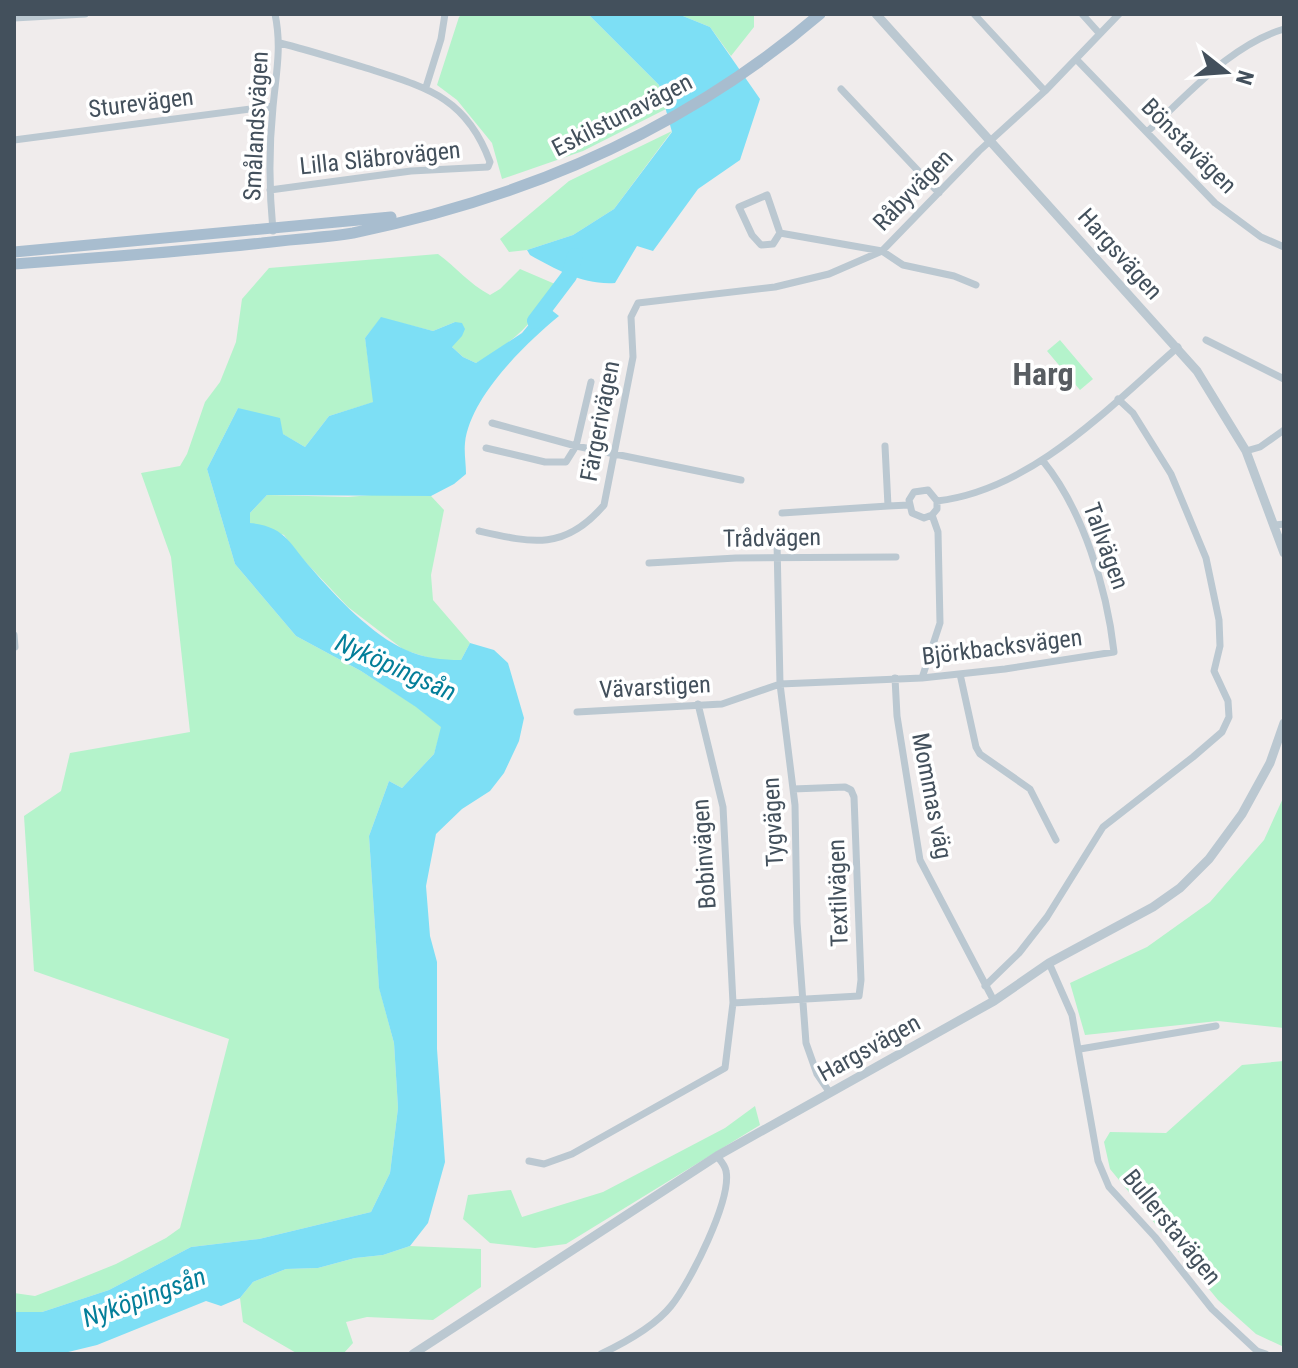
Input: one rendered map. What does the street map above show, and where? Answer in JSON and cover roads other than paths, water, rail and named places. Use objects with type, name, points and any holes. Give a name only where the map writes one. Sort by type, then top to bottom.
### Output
[{"type":"main road","name":"Eskilstunavägen","points":[[14,264],[166,253],[351,233],[495,196],[558,173],[644,135],[684,113],[762,61],[820,14]]},
{"type":"main road","name":"Eskilstunavägen","points":[[14,252],[424,215]]},
{"type":"street","points":[[14,18],[85,14]]},
{"type":"street","name":"Smålandsvägen","points":[[274,241],[270,190],[273,106],[280,43],[275,14]]},
{"type":"street","points":[[280,43],[426,87],[441,39],[445,14]]},
{"type":"street","name":"Hargsvägen","points":[[876,14],[1178,347],[1215,398],[1246,451],[1280,524],[1284,553]]},
{"type":"street","points":[[974,14],[1045,91]]},
{"type":"street","points":[[1082,14],[1099,33]]},
{"type":"street","name":"Råbyvägen","points":[[638,303],[775,287],[829,274],[882,251],[1119,14]]},
{"type":"street","points":[[1147,132],[1240,49],[1284,29]]},
{"type":"street","name":"Bönstavägen","points":[[1076,59],[1215,203],[1261,237],[1284,247]]},
{"type":"street","name":"Lilla Släbrovägen","points":[[270,190],[411,171],[488,167],[490,162],[482,140],[468,119],[426,87]]},
{"type":"street","points":[[841,89],[939,193]]},
{"type":"street","name":"Sturevägen","points":[[14,140],[273,106]]},
{"type":"street","points":[[767,195],[780,233],[773,244],[761,245],[752,235],[739,207],[767,195]]},
{"type":"street","points":[[780,233],[882,251],[903,265],[954,276],[976,285]]},
{"type":"street","name":"Färgerivägen","points":[[479,531],[524,541],[562,538],[591,521],[604,505],[633,357],[631,317],[638,303]]},
{"type":"street","points":[[1206,340],[1284,379]]},
{"type":"street","points":[[937,501],[980,492],[1043,461],[1178,347]]},
{"type":"street","points":[[486,448],[545,462],[566,462],[576,446],[591,382]]},
{"type":"street","points":[[985,986],[1019,953],[1047,917],[1103,827],[1222,732],[1229,717],[1228,701],[1214,671],[1220,646],[1219,620],[1206,558],[1171,474],[1133,413],[1118,399]]},
{"type":"street","points":[[492,423],[576,446],[741,480]]},
{"type":"street","points":[[1246,451],[1260,447],[1284,430]]},
{"type":"street","points":[[885,446],[888,506]]},
{"type":"street","name":"Tallvägen","points":[[1043,461],[1059,482],[1078,519],[1110,618],[1114,652]]},
{"type":"street","points":[[924,489],[933,492],[937,501],[937,509],[924,518],[915,516],[909,505],[914,492],[924,489]]},
{"type":"street","points":[[782,513],[909,505]]},
{"type":"street","points":[[922,678],[940,623],[938,532],[932,515]]},
{"type":"street","name":"Tygvägen","points":[[777,543],[780,684],[793,789],[806,1043],[817,1074],[830,1093]]},
{"type":"street","name":"Trådvägen","points":[[649,563],[896,557]]},
{"type":"street","points":[[14,635],[15,647]]},
{"type":"street","name":"Björkbacksvägen","points":[[780,684],[922,678],[1114,652]]},
{"type":"street","points":[[960,674],[980,754],[1030,789],[1056,840]]},
{"type":"street","name":"Mommas väg","points":[[895,678],[897,716],[920,860],[994,1001]]},
{"type":"street","name":"Vävarstigen","points":[[577,712],[722,704],[780,684]]},
{"type":"street","name":"Bobinvägen","points":[[529,1161],[544,1164],[572,1154],[725,1068],[733,1003],[723,807],[698,704]]},
{"type":"street","name":"Hargsvägen","points":[[413,1354],[717,1156],[994,1001],[1049,963],[1153,907],[1180,888],[1209,859],[1242,814],[1270,763],[1284,723]]},
{"type":"street","name":"Textilvägen","points":[[793,789],[845,787],[851,790],[854,797],[861,980],[859,996],[802,1001]]},
{"type":"street","name":"Bullerstavägen","points":[[1049,963],[1072,1015],[1098,1161],[1109,1187],[1155,1237],[1212,1309],[1257,1351],[1266,1354]]},
{"type":"street","points":[[733,1003],[802,1001]]},
{"type":"street","points":[[1080,1049],[1216,1026]]},
{"type":"street","points":[[601,1354],[651,1324],[670,1307],[690,1277],[713,1230],[726,1182],[726,1168],[717,1156]]},
{"type":"water","points":[[588,14],[678,14],[710,27],[760,99],[740,160],[698,189],[653,251],[637,246],[615,283],[592,282],[571,275],[530,255],[527,250],[573,235],[614,209],[672,132],[659,85]]},
{"type":"water","points":[[545,305],[559,316],[516,356],[488,390],[469,425],[465,447],[466,474],[454,484],[431,496],[267,495],[250,513],[250,523],[272,528],[286,538],[343,603],[393,644],[420,655],[447,660],[461,660],[470,643],[494,650],[508,663],[524,718],[519,741],[504,773],[490,791],[462,809],[436,834],[426,886],[430,936],[437,962],[437,1049],[445,1162],[428,1223],[410,1246],[383,1255],[355,1258],[318,1268],[286,1269],[253,1282],[240,1298],[221,1306],[206,1301],[97,1345],[60,1354],[14,1354],[14,1312],[42,1312],[109,1290],[191,1247],[259,1239],[371,1212],[390,1173],[398,1108],[394,1043],[379,988],[369,836],[389,781],[402,788],[434,754],[441,727],[361,671],[296,636],[235,564],[207,469],[238,408],[280,418],[283,434],[305,447],[329,416],[373,402],[365,338],[381,317],[433,331],[455,322],[462,323],[465,329],[452,347],[476,363],[522,333]]},
{"type":"waterway","name":"Nyköpingsån","points":[[535,321],[569,276],[575,256]]},
{"type":"district","name":"Harg","points":[[1043,374]]}]
